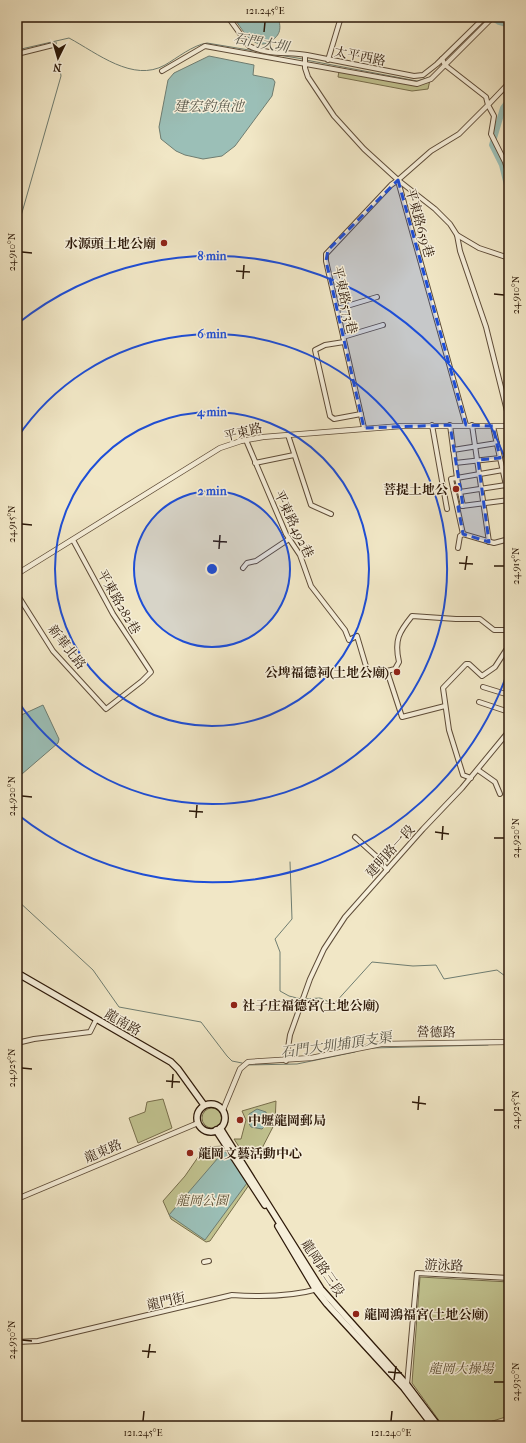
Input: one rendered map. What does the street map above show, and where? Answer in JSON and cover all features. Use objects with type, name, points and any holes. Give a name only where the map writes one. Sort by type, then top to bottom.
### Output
[{"type":"main road","name":"龍南路","points":[[17,973],[171,1062],[178,1069],[204,1105]]},
{"type":"main road","points":[[212,1104],[219,1106],[223,1110],[224,1120],[218,1129],[208,1131],[203,1129],[198,1123],[198,1111],[204,1105],[212,1104]]},
{"type":"main road","name":"龍岡路三段","points":[[218,1129],[327,1304],[404,1388],[433,1426]]},
{"type":"main road","name":"龍岡路三段","points":[[318,1289],[407,1385],[438,1426]]},
{"type":"street","name":"太平西路","points":[[228,17],[249,46],[305,60],[328,60],[414,76],[423,75],[442,59],[483,19]]},
{"type":"street","points":[[328,60],[340,17]]},
{"type":"street","points":[[162,71],[205,46],[305,60],[417,84],[431,79],[491,18]]},
{"type":"street","points":[[17,54],[53,45]]},
{"type":"street","points":[[442,59],[446,65],[486,97],[488,105],[494,116],[491,134],[507,162],[509,176]]},
{"type":"street","name":"平東路659巷","points":[[305,60],[308,77],[334,116],[364,148],[398,180],[466,425]]},
{"type":"street","points":[[509,84],[458,134],[431,151],[398,180],[435,209],[450,224],[457,235],[460,251],[486,327],[509,419]]},
{"type":"street","name":"平東路573巷","points":[[364,428],[326,261],[326,254],[391,185],[398,180]]},
{"type":"street","points":[[457,235],[479,248],[509,258]]},
{"type":"street","points":[[337,310],[377,297]]},
{"type":"street","points":[[361,414],[334,419],[330,416],[315,350],[325,345],[383,325]]},
{"type":"street","points":[[432,425],[447,510]]},
{"type":"street","name":"平東路","points":[[17,574],[220,448],[246,440],[364,428],[432,425],[509,426]]},
{"type":"street","points":[[450,425],[457,478],[463,506]]},
{"type":"street","points":[[472,425],[489,542]]},
{"type":"street","points":[[458,507],[509,500],[493,426]]},
{"type":"street","points":[[288,435],[311,505],[331,514]]},
{"type":"street","name":"平東路492巷","points":[[246,440],[289,539],[300,555],[311,586],[345,630],[349,640],[356,636],[368,673],[387,671]]},
{"type":"street","points":[[453,450],[497,443]]},
{"type":"street","points":[[255,463],[294,455]]},
{"type":"street","points":[[455,463],[500,458]]},
{"type":"street","points":[[458,548],[460,536],[463,534],[451,478],[503,470]]},
{"type":"street","points":[[460,492],[506,485]]},
{"type":"street","points":[[463,534],[494,543],[509,539]]},
{"type":"street","points":[[243,568],[247,563],[256,561],[289,539]]},
{"type":"street","name":"平東路282巷","points":[[73,540],[113,614],[151,672],[142,681],[106,709]]},
{"type":"street","name":"新華北路","points":[[17,594],[53,651],[106,709]]},
{"type":"street","points":[[446,706],[402,717],[387,671],[395,669],[399,662],[396,650],[399,632],[412,616],[480,619],[494,630],[509,630]]},
{"type":"street","points":[[471,778],[463,775],[449,730],[443,688],[466,664],[469,664],[482,676],[495,667],[506,650]]},
{"type":"street","points":[[483,687],[509,695]]},
{"type":"street","points":[[479,702],[509,712]]},
{"type":"street","name":"建明路一段","points":[[286,1061],[290,1035],[324,949],[332,936],[345,917],[471,778],[509,731]]},
{"type":"street","points":[[478,770],[495,782],[500,794]]},
{"type":"street","points":[[355,837],[377,857],[387,870]]},
{"type":"street","points":[[17,1043],[34,1039],[90,1032],[96,1020]]},
{"type":"street","name":"營德路","points":[[223,1110],[240,1068],[244,1064],[311,1058],[381,1044],[509,1042]]},
{"type":"street","name":"龍東路","points":[[17,1199],[198,1123]]},
{"type":"street","name":"游泳路","points":[[407,1385],[417,1273],[509,1278]]},
{"type":"street","name":"龍門街","points":[[17,1342],[38,1341],[232,1295],[293,1295],[318,1289]]},
{"type":"highlighted area","points":[[398,180],[466,425],[493,426],[500,458],[478,460],[489,542],[463,534],[458,507],[463,506],[450,425],[364,428],[326,261],[328,250]]},
{"type":"green space","points":[[339,71],[415,84],[430,80],[428,89],[412,91],[338,77]]},
{"type":"green space","points":[[163,1099],[172,1128],[138,1143],[129,1118],[145,1112],[147,1102]]},
{"type":"green space","points":[[276,1101],[275,1123],[258,1156],[247,1159],[234,1139],[241,1139],[246,1120],[242,1111]]},
{"type":"green space","points":[[212,1108],[219,1111],[222,1118],[219,1125],[212,1128],[205,1125],[202,1118],[205,1111]]},
{"type":"green space","name":"龍岡公園","points":[[225,1146],[249,1185],[210,1241],[206,1242],[171,1219],[163,1201],[185,1176],[205,1147]]},
{"type":"green space","name":"龍岡大操場","points":[[420,1277],[509,1282],[509,1416],[476,1426],[443,1426],[412,1383]]},
{"type":"water","points":[[233,17],[278,17],[280,29],[275,38],[268,43],[257,43],[244,32]]},
{"type":"water","name":"建宏釣魚池","points":[[209,56],[254,65],[253,75],[273,79],[275,82],[272,96],[235,146],[222,156],[203,159],[185,155],[176,151],[161,139],[159,127],[168,80],[174,73]]},
{"type":"water","points":[[43,705],[59,739],[58,743],[22,774],[17,775],[17,717]]},
{"type":"water","points":[[257,1109],[266,1112],[268,1123],[262,1129],[251,1127],[248,1122],[249,1114]]},
{"type":"water","name":"龍岡公園","points":[[227,1150],[247,1183],[205,1240],[169,1215],[224,1151]]},
{"type":"waterway","name":"石門大圳","points":[[445,62],[490,17]]},
{"type":"waterway","points":[[491,17],[499,22],[509,25]]},
{"type":"waterway","name":"石門大圳","points":[[17,50],[69,38],[116,64],[140,70],[153,70],[165,65],[191,49],[207,43],[303,59]]},
{"type":"waterway","points":[[17,230],[61,76],[56,42]]},
{"type":"waterway","name":"石門大圳","points":[[306,60],[417,81],[430,77],[443,64]]},
{"type":"waterway","points":[[509,100],[503,108],[492,145],[502,165],[509,193]]},
{"type":"waterway","name":"石門大圳埔頂支渠","points":[[290,862],[292,919],[275,939],[280,952],[280,991],[289,996],[301,999]]},
{"type":"waterway","name":"石門大圳埔頂支渠","points":[[17,900],[93,970],[119,1007],[201,1022],[227,1056],[232,1061],[242,1063]]},
{"type":"waterway","name":"石門大圳埔頂支渠","points":[[304,999],[320,998],[334,1004],[372,962],[413,966],[436,965],[444,979],[497,970],[509,979]]},
{"type":"waterway","name":"石門大圳埔頂支渠","points":[[503,1044],[509,1045]]},
{"type":"waterway","name":"石門大圳埔頂支渠","points":[[372,1048],[488,1045]]},
{"type":"waterway","name":"石門大圳埔頂支渠","points":[[247,1065],[297,1064],[355,1052]]},
{"type":"place","name":"水源頭土地公廟","points":[[164,243]]},
{"type":"place","name":"菩提土地公","points":[[456,489]]},
{"type":"place","name":"公埤福德祠(土地公廟)","points":[[397,672]]},
{"type":"place","name":"社子庄福德宮(土地公廟)","points":[[234,1005]]},
{"type":"place","name":"中壢龍岡郵局","points":[[240,1120]]},
{"type":"place","name":"龍岡文藝活動中心","points":[[190,1153]]},
{"type":"place","name":"龍岡鴻福宮(土地公廟)","points":[[356,1314]]}]
